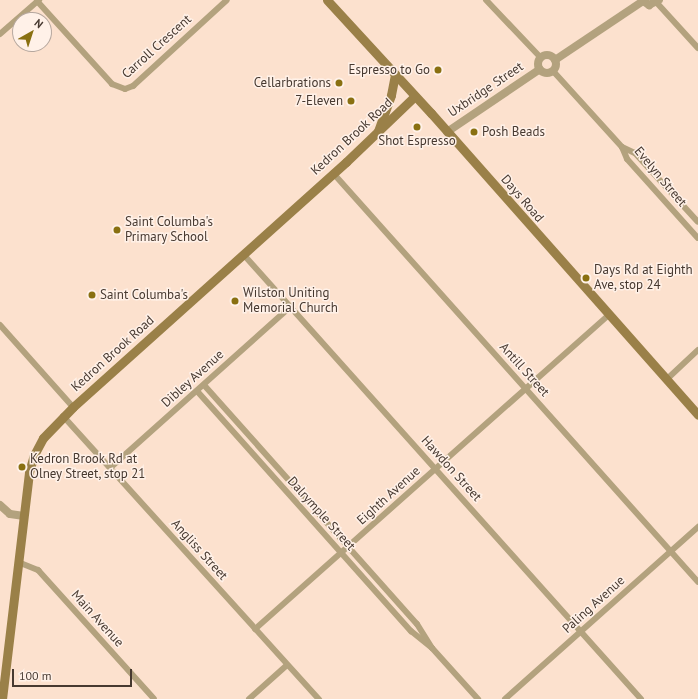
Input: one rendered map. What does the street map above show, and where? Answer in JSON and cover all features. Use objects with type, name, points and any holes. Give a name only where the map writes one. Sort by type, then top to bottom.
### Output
[{"type":"main road","name":"Days Road","points":[[327,0],[415,96],[608,316],[698,415]]},
{"type":"main road","points":[[376,134],[391,95],[395,75]]},
{"type":"main road","name":"Kedron Brook Road","points":[[2,699],[3,656],[24,516],[34,455],[43,438],[63,416],[376,134],[415,96]]},
{"type":"street","name":"Carroll Crescent","points":[[38,0],[118,88],[125,89],[133,86],[227,0]]},
{"type":"street","points":[[0,34],[38,0]]},
{"type":"street","points":[[486,0],[541,58],[540,69],[546,73],[553,71],[555,60],[643,1],[649,5],[658,2],[698,48]]},
{"type":"street","points":[[541,58],[548,56],[555,60]]},
{"type":"street","name":"Uxbridge Street","points":[[447,132],[540,69]]},
{"type":"street","name":"Evelyn Street","points":[[553,71],[622,147],[640,158],[698,222]]},
{"type":"street","name":"Carroll Crescent","points":[[116,95],[118,88]]},
{"type":"street","name":"Evelyn Street","points":[[622,147],[627,160],[698,238]]},
{"type":"street","name":"Antill Street","points":[[333,173],[698,582]]},
{"type":"street","name":"Hawdon Street","points":[[243,254],[641,699]]},
{"type":"street","name":"Dibley Avenue","points":[[110,468],[291,306]]},
{"type":"street","name":"Eighth Avenue","points":[[255,629],[342,554],[608,316]]},
{"type":"street","points":[[0,324],[73,407]]},
{"type":"street","points":[[666,380],[698,350]]},
{"type":"street","name":"Dalrymple Street","points":[[204,385],[417,624],[432,648],[478,699]]},
{"type":"street","name":"Dalrymple Street","points":[[197,391],[410,631],[432,648]]},
{"type":"street","name":"Angliss Street","points":[[63,416],[319,699]]},
{"type":"street","points":[[0,505],[10,514],[24,516]]},
{"type":"street","name":"Paling Avenue","points":[[505,699],[698,527]]},
{"type":"street","name":"Main Avenue","points":[[18,562],[38,570],[154,699]]},
{"type":"street","points":[[249,699],[287,665]]},
{"type":"place","name":"Espresso to Go","points":[[438,70]]},
{"type":"place","name":"Cellarbrations","points":[[339,83]]},
{"type":"place","name":"7-Eleven","points":[[351,101]]},
{"type":"place","name":"Shot Espresso","points":[[417,127]]},
{"type":"place","name":"Posh Beads","points":[[474,132]]},
{"type":"place","name":"Saint Columba's Primary School","points":[[117,230]]},
{"type":"place","name":"Days Rd at Eighth Ave, stop 24","points":[[586,278]]},
{"type":"place","name":"Saint Columba's","points":[[92,295]]},
{"type":"place","name":"Wilston Uniting Memorial Church","points":[[235,301]]},
{"type":"place","name":"Kedron Brook Rd at Olney Street, stop 21","points":[[22,467]]}]
